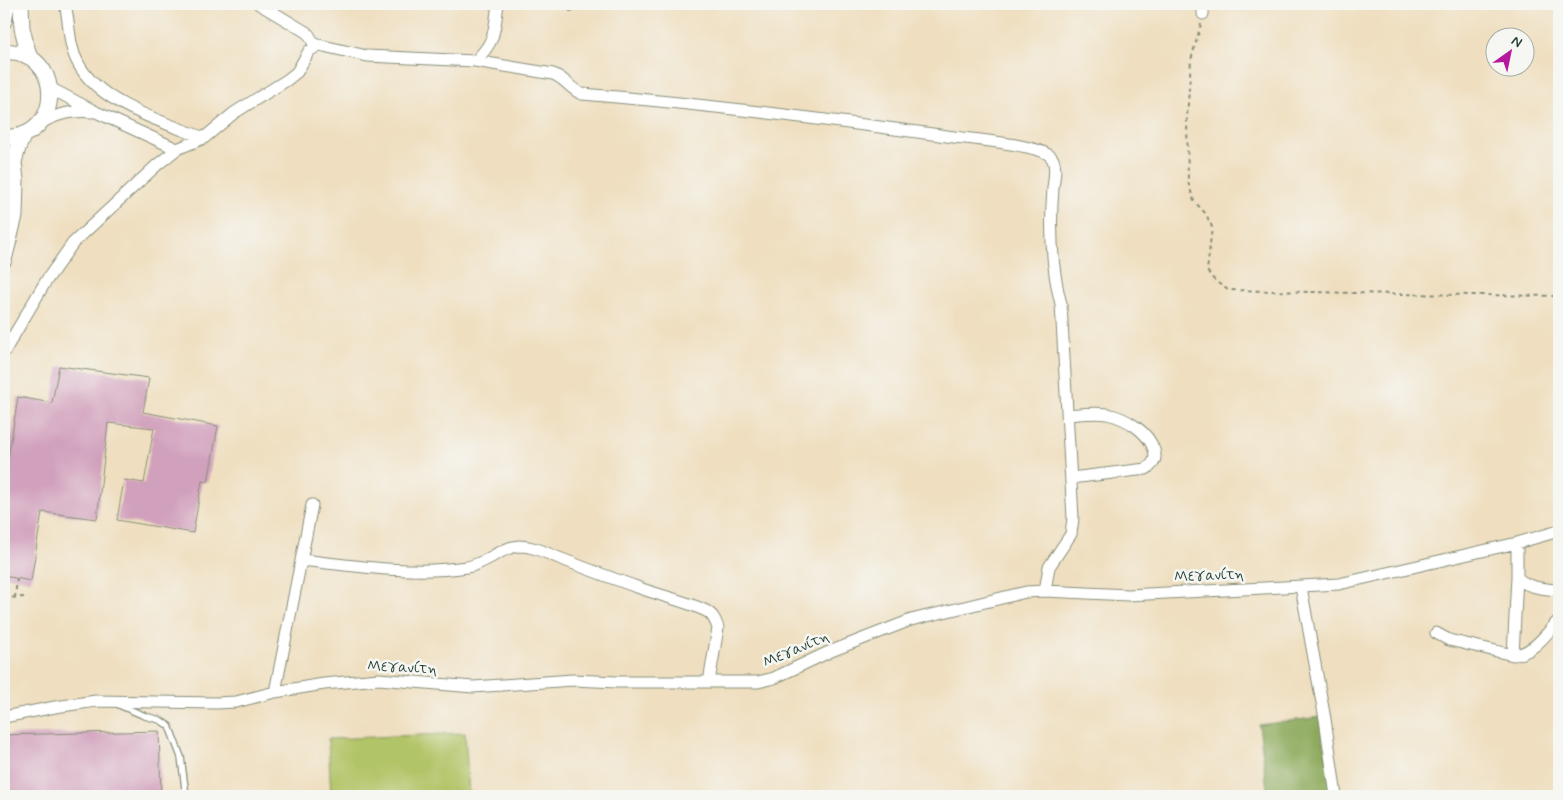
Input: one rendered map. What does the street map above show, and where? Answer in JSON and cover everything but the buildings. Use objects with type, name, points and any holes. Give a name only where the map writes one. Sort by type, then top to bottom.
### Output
[{"type":"main road","points":[[4,22],[7,4]]},
{"type":"main road","points":[[21,4],[22,28],[29,56]]},
{"type":"main road","points":[[4,52],[12,51],[29,56],[42,69],[50,88],[50,102],[45,116],[39,124],[24,134],[15,137],[4,137]]},
{"type":"main road","points":[[4,260],[14,216],[16,180],[14,162],[24,134]]},
{"type":"main road","points":[[4,146],[16,180]]},
{"type":"street","points":[[66,4],[71,45],[78,64],[92,82],[116,101],[132,110],[204,138]]},
{"type":"street","points":[[259,4],[310,35],[315,46]]},
{"type":"street","points":[[476,62],[491,42],[498,4]]},
{"type":"street","points":[[4,352],[46,281],[73,244],[157,165],[177,149],[204,138],[234,113],[292,76],[299,69],[309,51],[315,46],[322,45],[367,56],[476,62],[557,75],[576,92],[582,94],[814,118],[1041,150],[1049,154],[1053,159],[1054,170],[1051,223],[1056,282],[1061,304],[1073,525],[1067,540],[1049,567],[1045,591]]},
{"type":"street","points":[[50,88],[96,112],[177,149]]},
{"type":"street","points":[[39,124],[56,115],[68,112],[96,112]]},
{"type":"street","points":[[1068,415],[1098,413],[1120,419],[1147,435],[1155,454],[1151,466],[1146,469],[1071,478]]},
{"type":"street","points":[[275,692],[312,505]]},
{"type":"street","name":"Μεγανίτη","points":[[4,717],[80,703],[109,701],[236,702],[275,692],[324,684],[378,679],[473,687],[573,680],[748,683],[766,680],[829,652],[911,620],[1013,594],[1045,591],[1128,595],[1339,584],[1517,543],[1559,531]]},
{"type":"street","points":[[1513,655],[1517,543]]},
{"type":"street","points":[[302,560],[395,570],[434,569],[476,565],[483,563],[504,550],[519,546],[537,549],[710,613],[716,620],[718,628],[709,682]]},
{"type":"street","points":[[1517,577],[1520,581],[1526,583],[1546,589],[1559,590]]},
{"type":"street","points":[[1301,587],[1325,719],[1336,796]]},
{"type":"street","points":[[1436,633],[1449,640],[1513,655],[1531,650],[1559,620]]},
{"type":"lane","points":[[109,701],[160,720],[169,726],[181,757],[186,796]]},
{"type":"path","points":[[569,11],[604,4]]},
{"type":"path","points":[[1203,9],[1191,60],[1187,118],[1188,182],[1194,201],[1206,214],[1212,227],[1207,271],[1215,281],[1228,290],[1559,296]]},
{"type":"path","points":[[15,598],[17,578]]},
{"type":"path","points":[[4,598],[24,597]]},
{"type":"green space","points":[[1320,717],[1333,796],[1268,796],[1259,725]]},
{"type":"green space","points":[[465,733],[469,796],[331,796],[328,739]]}]
